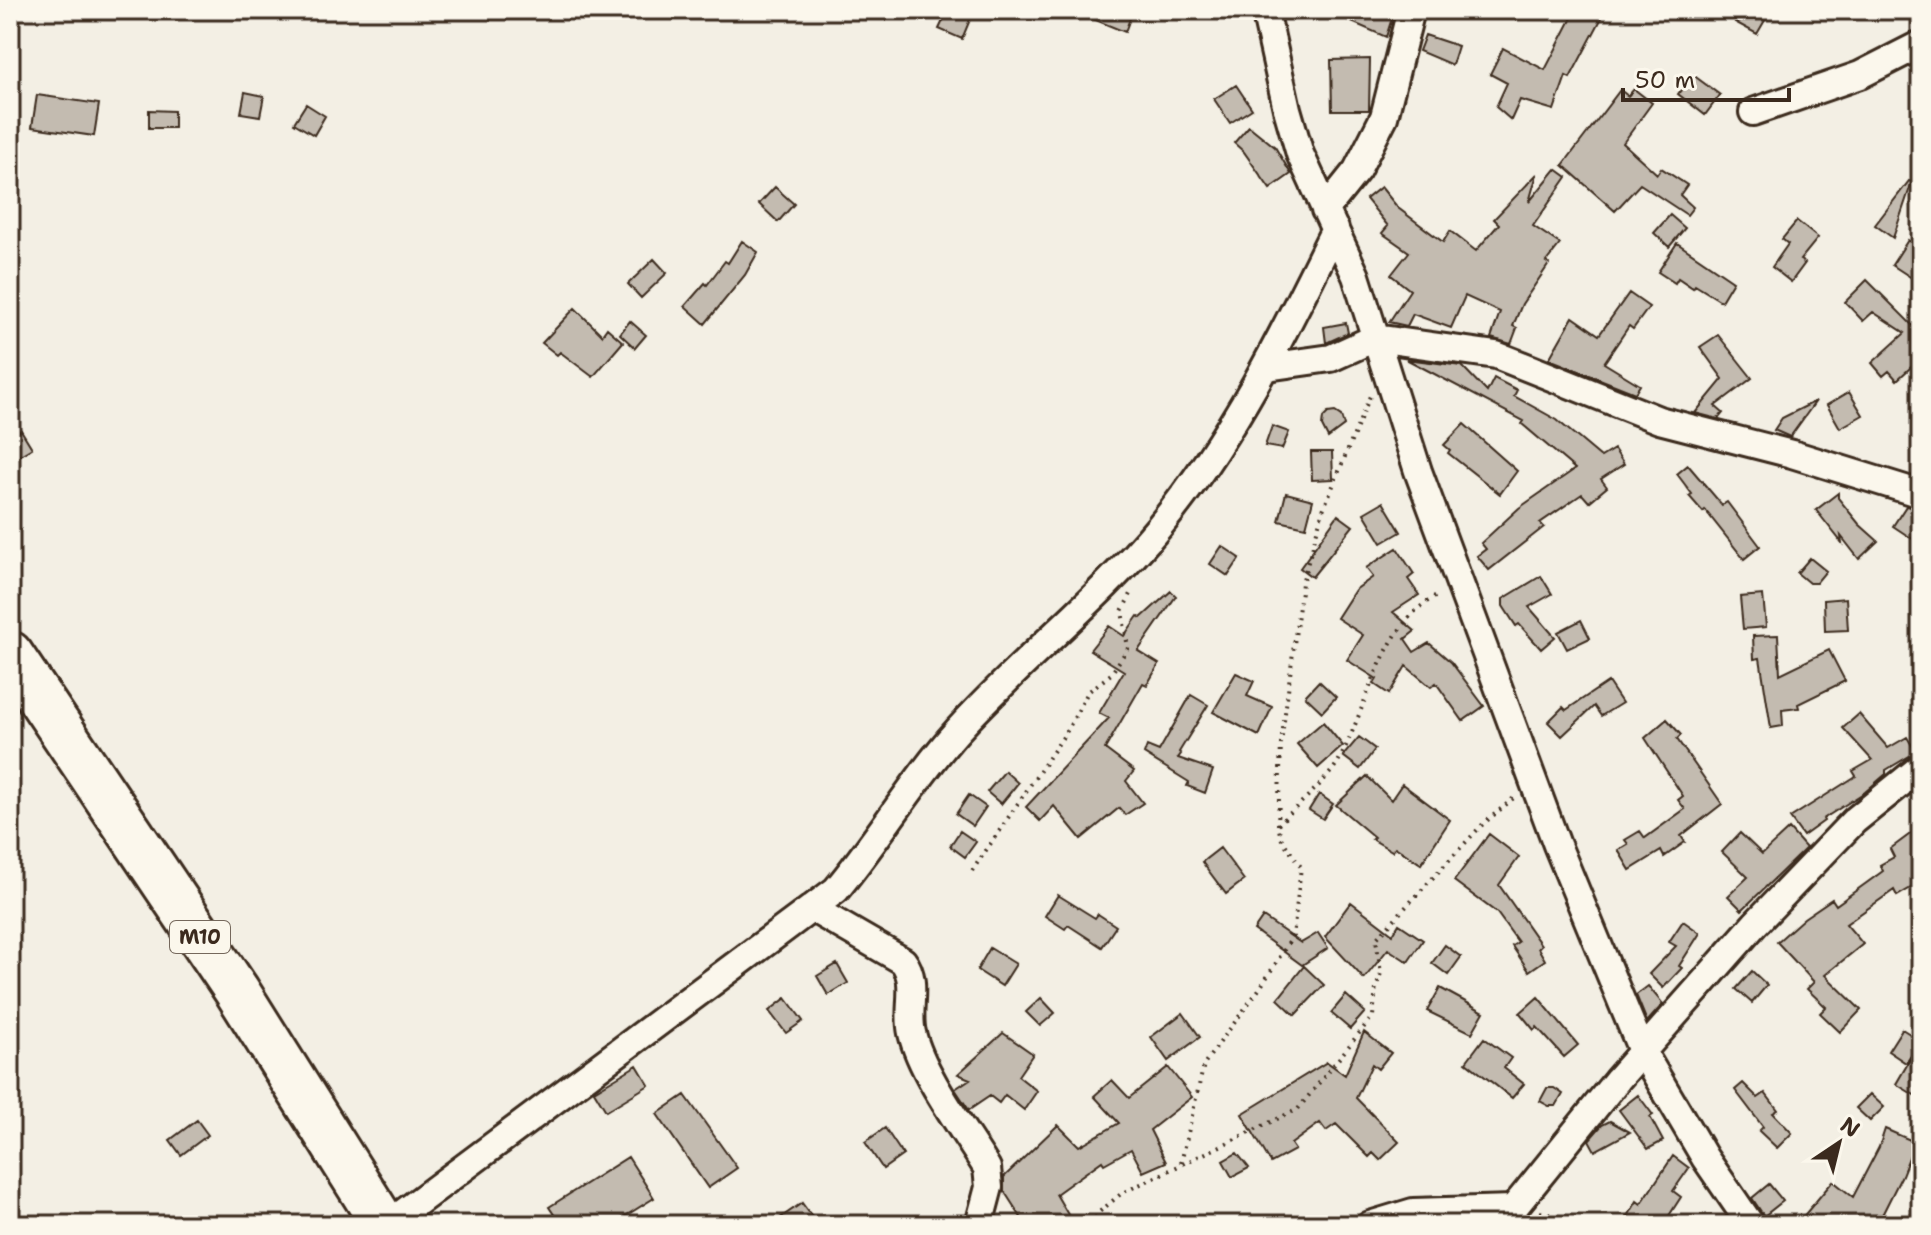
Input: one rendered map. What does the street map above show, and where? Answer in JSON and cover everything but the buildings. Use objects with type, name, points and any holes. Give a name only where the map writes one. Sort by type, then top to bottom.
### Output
[{"type":"highway","name":"M10","points":[[10,654],[237,991],[386,1225]]},
{"type":"street","points":[[386,1225],[836,890],[955,733],[1160,526],[1220,442],[1267,367],[1330,220],[1384,117],[1411,10]]},
{"type":"street","points":[[1268,20],[1300,154],[1360,288],[1459,587],[1557,845],[1642,1051],[1705,1158],[1751,1225]]},
{"type":"street","points":[[1753,112],[1860,75],[1921,44]]},
{"type":"street","points":[[1267,367],[1331,358],[1375,338],[1496,355],[1659,420],[1792,454],[1921,494]]},
{"type":"street","points":[[1370,1225],[1413,1212],[1507,1217],[1642,1051],[1791,884],[1854,821],[1921,767]]},
{"type":"street","points":[[813,909],[903,961],[910,970],[913,1037],[926,1067],[987,1168],[989,1187],[979,1225]]},
{"type":"path","points":[[1200,10],[1268,20]]},
{"type":"path","points":[[1181,1163],[1204,1064],[1260,988],[1293,936],[1301,867],[1281,838],[1278,825],[1281,744],[1302,583],[1323,510],[1383,364]]},
{"type":"path","points":[[1278,825],[1336,764],[1396,632],[1434,596],[1459,587]]},
{"type":"path","points":[[972,871],[1067,731],[1088,692],[1111,674],[1128,648],[1122,611],[1134,590]]},
{"type":"path","points":[[1092,1225],[1098,1213],[1122,1193],[1298,1109],[1373,1016],[1381,973],[1376,939],[1481,826],[1535,781]]},
{"type":"path","points":[[1507,1217],[1548,1213],[1591,1225]]}]
